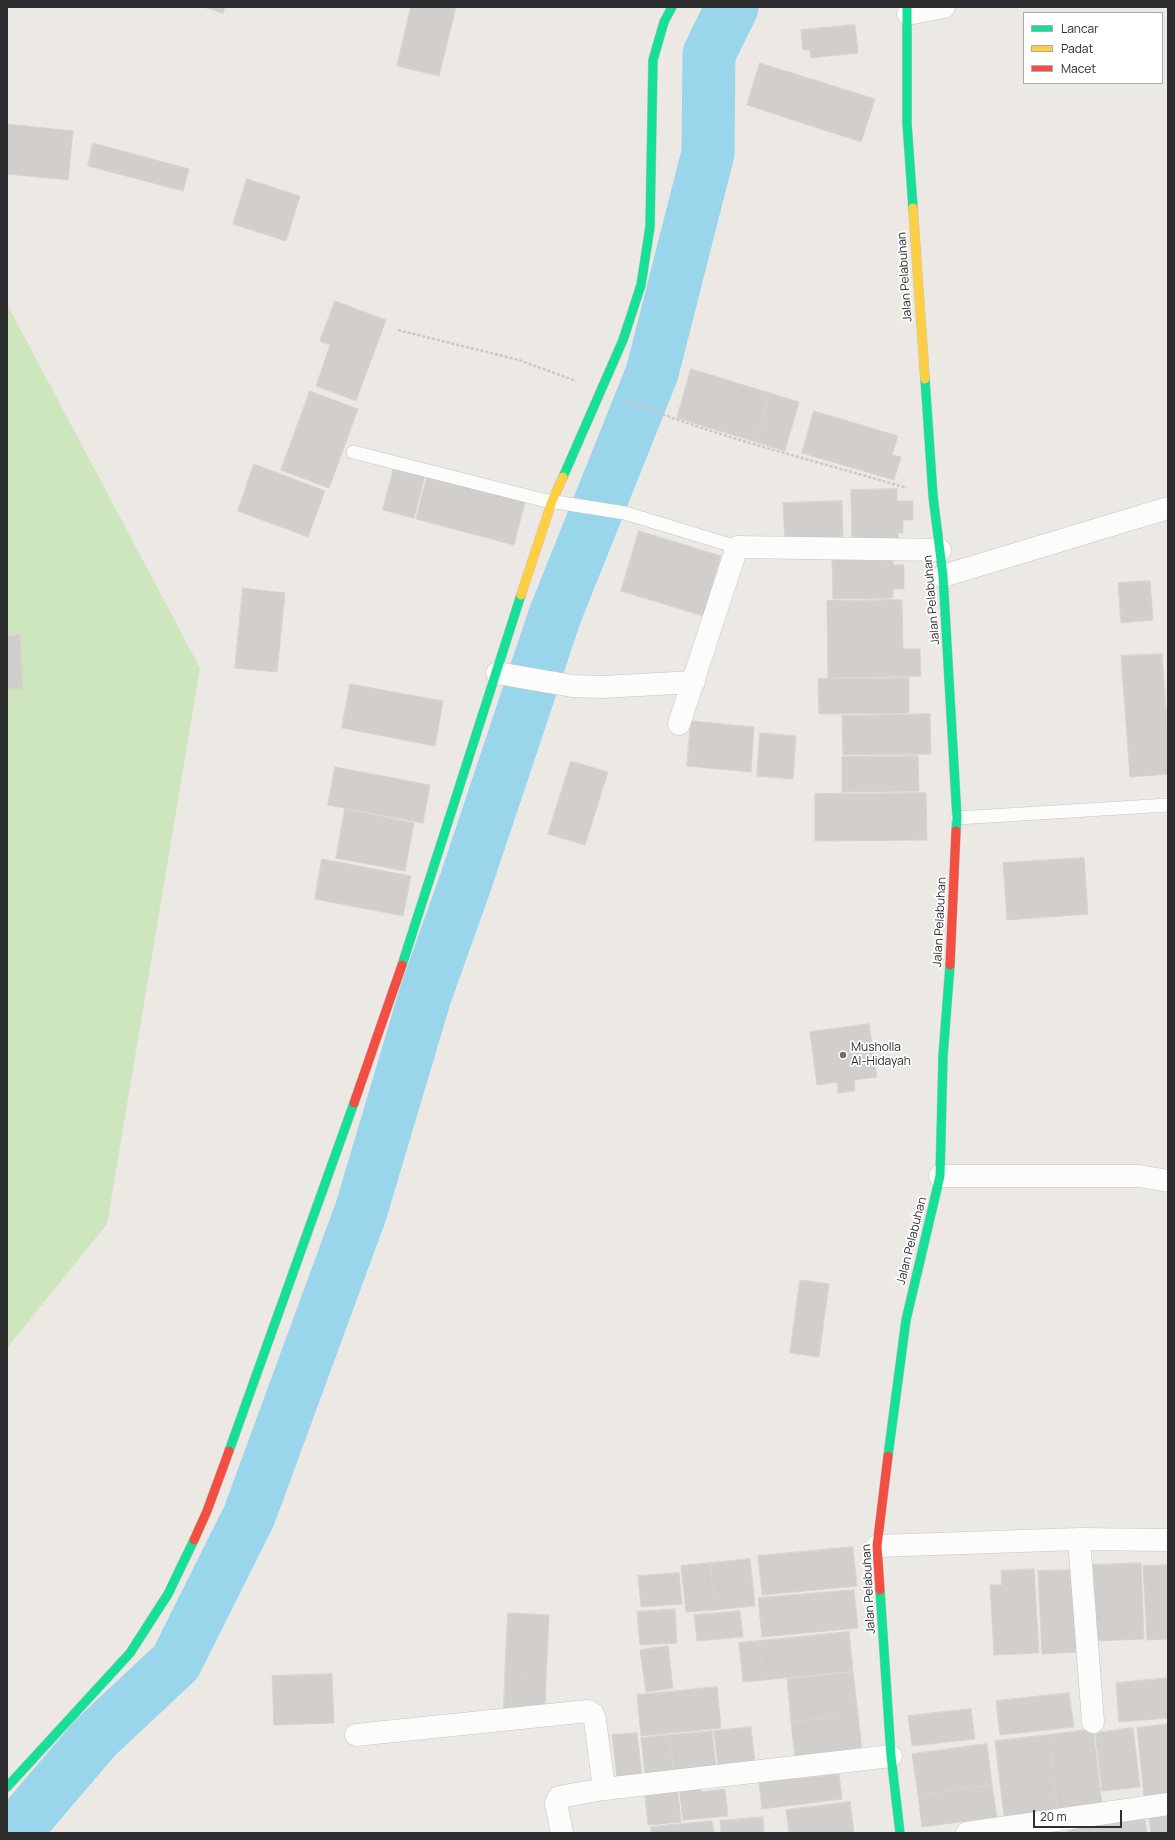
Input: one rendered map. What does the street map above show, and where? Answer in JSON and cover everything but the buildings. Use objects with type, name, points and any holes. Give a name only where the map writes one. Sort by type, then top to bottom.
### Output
[{"type":"street","points":[[7,1787],[130,1652],[168,1594],[207,1511],[379,1035],[552,501],[623,340],[640,285],[650,227],[652,60],[664,22],[672,7]]},
{"type":"street","points":[[907,11],[944,7]]},
{"type":"street","name":"Jalan Pelabuhan","points":[[900,1833],[891,1756],[878,1546],[906,1320],[940,1176],[943,1056],[950,963],[957,818],[943,576],[933,496],[906,122],[907,11]]},
{"type":"street","points":[[943,576],[1168,508]]},
{"type":"street","points":[[679,724],[737,547],[940,550]]},
{"type":"street","points":[[497,673],[572,686],[602,687],[694,682]]},
{"type":"street","points":[[940,1176],[1140,1176],[1168,1181]]},
{"type":"street","points":[[878,1546],[1079,1539],[1168,1540]]},
{"type":"street","points":[[1079,1539],[1093,1722]]},
{"type":"street","points":[[356,1735],[588,1711],[593,1714],[595,1720],[604,1789]]},
{"type":"street","points":[[562,1833],[556,1803],[558,1797],[604,1789],[891,1756]]},
{"type":"street","points":[[967,1833],[1168,1804]]},
{"type":"lane","points":[[353,452],[552,501],[625,513],[737,547]]},
{"type":"lane","points":[[957,818],[1168,805]]},
{"type":"path","points":[[398,330],[519,360],[665,416],[743,441],[933,496]]},
{"type":"green space","points":[[7,304],[200,668],[107,1224],[7,1348]]},
{"type":"waterway","points":[[14,1833],[95,1738],[176,1662],[249,1516],[361,1211],[425,996],[466,881],[555,615],[652,373],[708,153],[709,54],[732,7]]},
{"type":"traffic: fast","points":[[563,477],[623,340],[641,285],[650,227],[653,60],[664,22],[672,7]]},
{"type":"traffic: fast","points":[[907,7],[907,123],[913,208]]},
{"type":"traffic: fast","points":[[925,379],[933,496],[943,576],[957,818],[956,831]]},
{"type":"traffic: fast","points":[[402,965],[521,595]]},
{"type":"traffic: fast","points":[[888,1456],[906,1320],[940,1176],[943,1056],[950,965]]},
{"type":"traffic: fast","points":[[229,1451],[354,1103]]},
{"type":"traffic: fast","points":[[7,1787],[130,1653],[168,1594],[194,1540]]},
{"type":"traffic: fast","points":[[880,1590],[891,1756],[900,1833]]},
{"type":"traffic: slow","points":[[913,208],[925,379]]},
{"type":"traffic: slow","points":[[521,595],[552,501],[563,477]]},
{"type":"traffic: jam","points":[[950,965],[956,831]]},
{"type":"traffic: jam","points":[[354,1103],[402,965]]},
{"type":"traffic: jam","points":[[194,1540],[207,1511],[229,1451]]},
{"type":"traffic: jam","points":[[880,1590],[877,1546],[888,1456]]},
{"type":"place","name":"Musholla Al-Hidayah","points":[[843,1055]]}]
